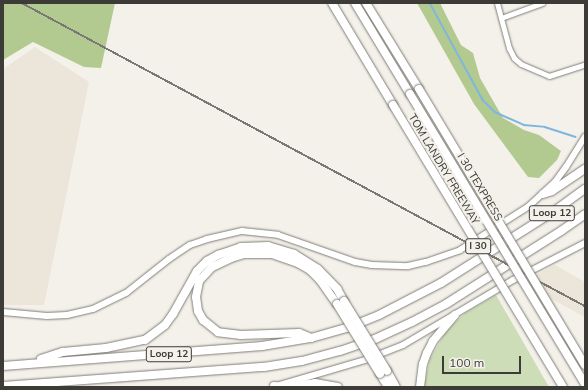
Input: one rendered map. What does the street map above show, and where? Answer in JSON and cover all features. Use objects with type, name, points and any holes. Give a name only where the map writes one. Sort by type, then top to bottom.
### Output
[{"type":"highway","name":"TOM LANDRY FREEWAY","points":[[332,3],[563,387]]},
{"type":"highway","name":"I 30 TEXPRESS","points":[[355,3],[585,384]]},
{"type":"highway","name":"TOM LANDRY FREEWAY","points":[[366,3],[585,365]]},
{"type":"highway","points":[[543,194],[552,191],[585,169]]},
{"type":"highway","name":"Loop 12","points":[[3,366],[228,350],[311,338],[347,328],[411,300],[518,235],[585,189]]},
{"type":"highway","name":"Loop 12","points":[[3,386],[264,367],[302,361],[340,351],[374,339],[412,322],[446,304],[561,231],[585,214]]},
{"type":"highway","points":[[27,364],[63,352],[106,348],[145,340],[165,325],[173,314],[197,271],[207,261],[218,255],[241,248],[268,246],[294,254],[307,260],[323,273],[337,289],[341,303]]},
{"type":"highway","points":[[311,338],[299,333],[241,335],[218,332],[203,320],[198,311],[196,297],[199,281],[212,267],[244,254],[272,254],[298,263],[310,270],[341,303],[384,373],[396,387]]},
{"type":"highway","points":[[420,387],[423,364],[433,340],[455,315]]},
{"type":"highway","points":[[384,373],[388,387]]},
{"type":"highway","points":[[273,387],[287,387],[315,383],[338,387]]},
{"type":"main road","points":[[3,312],[47,316],[67,315],[93,309],[126,293],[169,259],[190,245],[207,239],[242,231],[278,235],[343,258],[372,265],[408,266],[426,262],[460,250],[513,217],[543,194],[566,167],[585,136]]},
{"type":"main road","points":[[273,387],[383,354],[422,335],[513,280],[585,243]]},
{"type":"street","points":[[497,3],[508,48],[514,58],[528,68],[549,76],[585,64]]},
{"type":"street","points":[[501,18],[542,3]]},
{"type":"shaded area","points":[[35,47],[89,82],[44,305],[3,305],[3,69]]},
{"type":"shaded area","points":[[555,265],[585,282],[585,317],[522,283]]},
{"type":"green space","points":[[3,3],[115,3],[101,68],[84,67],[33,42],[3,60]]},
{"type":"green space","points":[[417,3],[440,3],[461,45],[473,53],[480,78],[503,118],[524,130],[539,135],[561,151],[557,160],[539,178],[528,177],[474,104]]},
{"type":"green space","points":[[496,295],[549,387],[424,387],[430,359],[446,331],[465,313]]},
{"type":"waterway","points":[[430,3],[483,100],[495,112],[524,125],[545,127],[575,137]]},
{"type":"railway","points":[[22,3],[585,306]]}]
